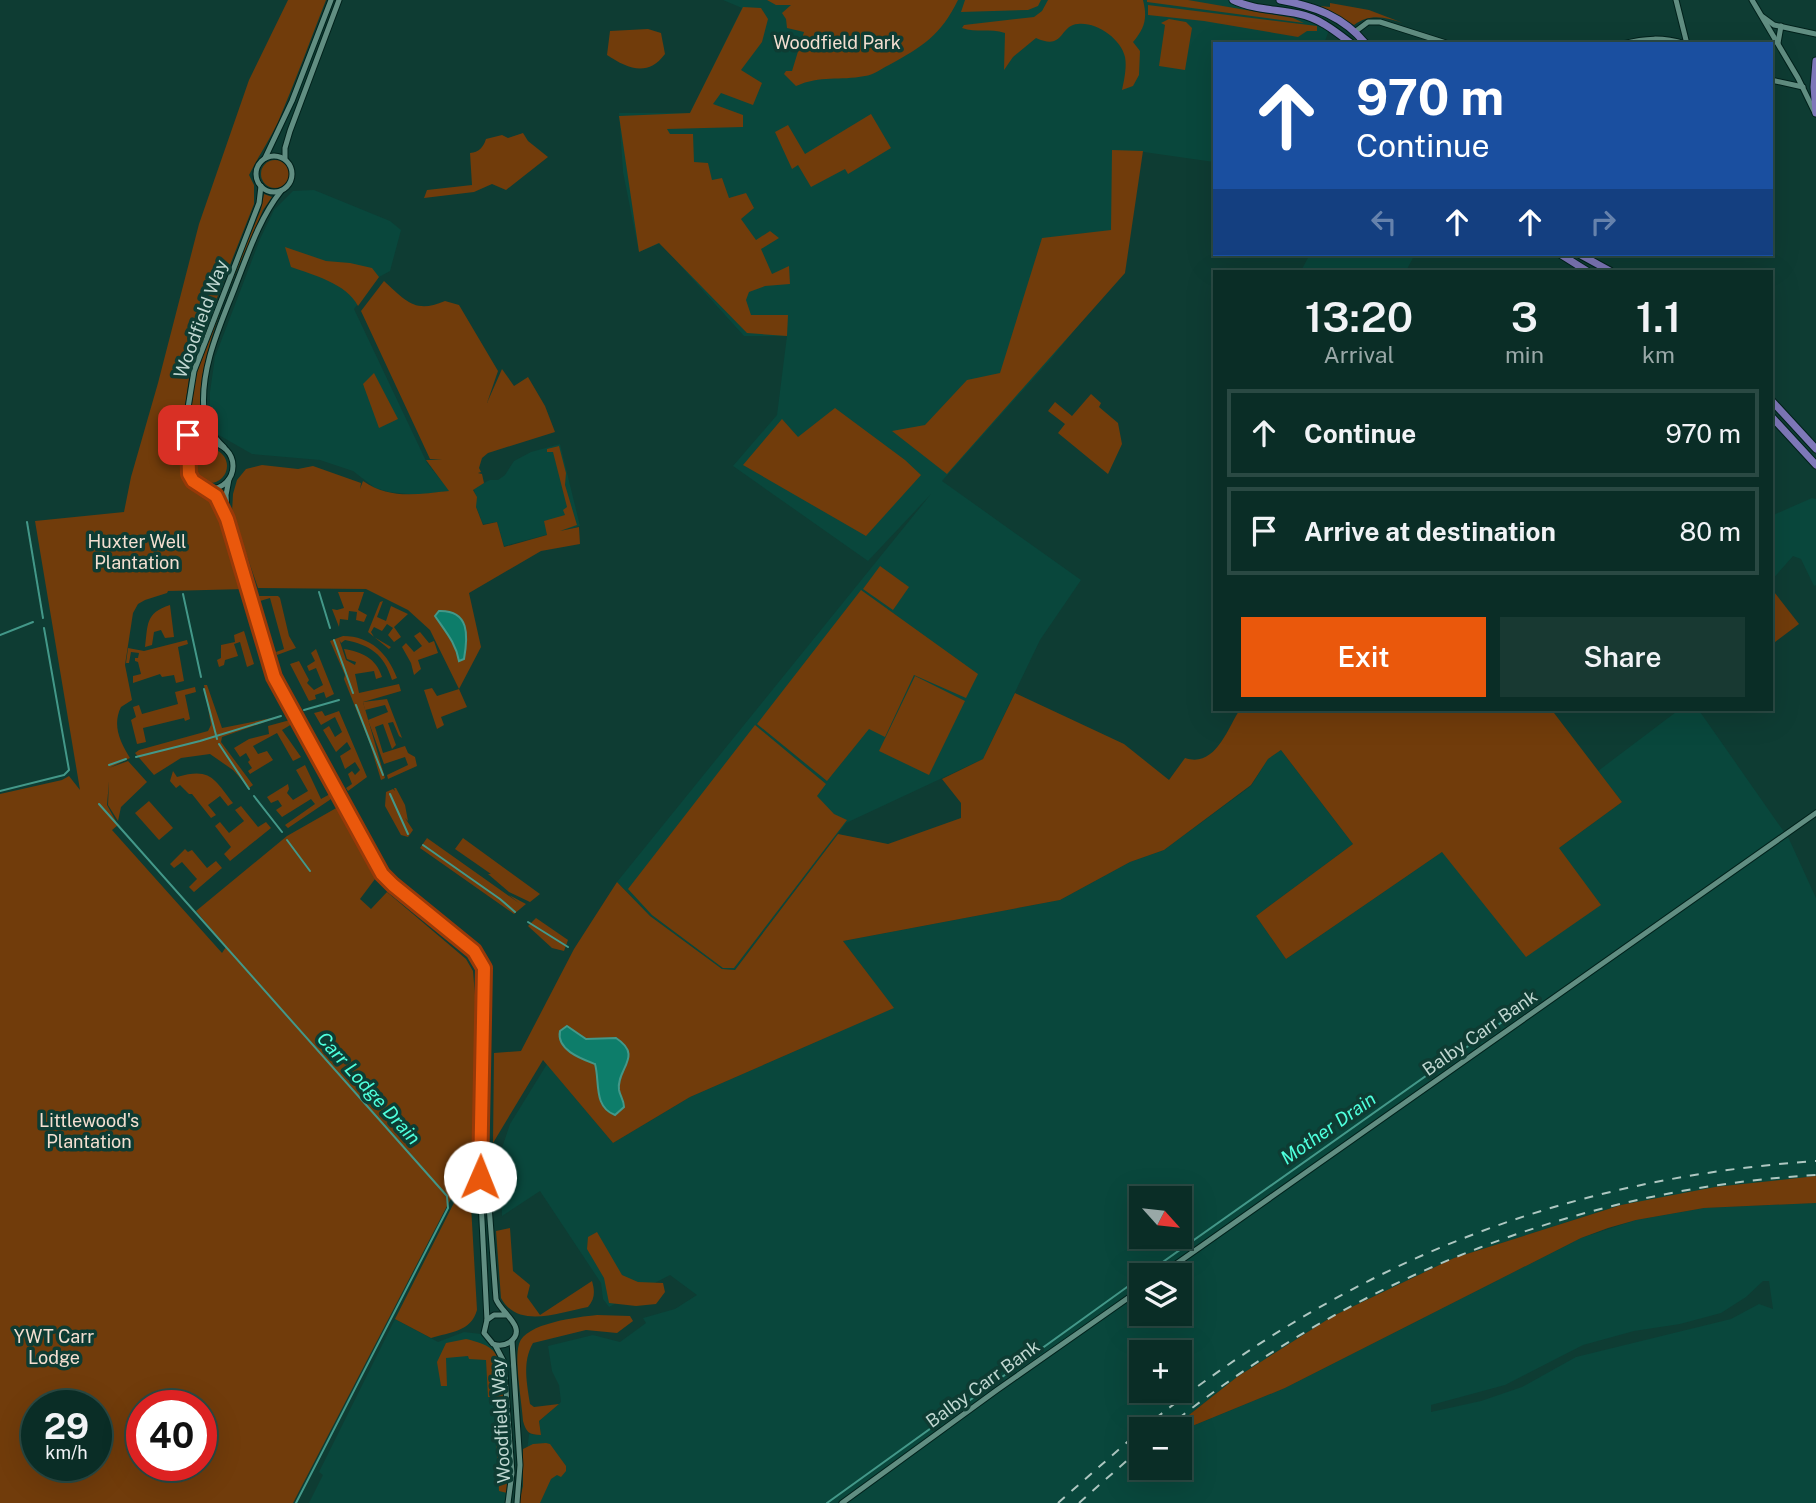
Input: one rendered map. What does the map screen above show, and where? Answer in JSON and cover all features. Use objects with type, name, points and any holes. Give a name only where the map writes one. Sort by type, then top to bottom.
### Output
[{"type":"main road","points":[[1233,0],[1245,5],[1311,17],[1349,42]]},
{"type":"main road","points":[[1280,0],[1325,12],[1356,32],[1364,42]]},
{"type":"main road","points":[[1351,42],[1356,32]]},
{"type":"main road","points":[[1816,61],[1816,114]]},
{"type":"main road","points":[[1803,87],[1815,87]]},
{"type":"main road","points":[[1563,256],[1585,270]]},
{"type":"main road","points":[[1582,256],[1608,270]]},
{"type":"main road","points":[[1773,402],[1816,449]]},
{"type":"main road","points":[[1773,418],[1816,465]]},
{"type":"street","points":[[265,158],[275,156],[290,164],[292,175],[289,185],[281,191],[269,191],[261,186],[256,175],[257,168],[265,158],[292,101],[331,0]]},
{"type":"street","points":[[285,159],[290,131],[339,0]]},
{"type":"street","points":[[1676,0],[1685,42]]},
{"type":"street","points":[[1752,0],[1794,70],[1816,114]]},
{"type":"street","points":[[1761,15],[1774,25],[1816,34]]},
{"type":"street","points":[[1356,32],[1368,22],[1380,22],[1443,42]]},
{"type":"street","points":[[1779,44],[1781,26]]},
{"type":"street","points":[[1632,42],[1663,38],[1681,42]]},
{"type":"street","points":[[1784,81],[1792,76],[1794,70]]},
{"type":"street","points":[[1773,79],[1803,87]]},
{"type":"street","name":"Woodfield Way","points":[[188,464],[187,414],[194,371],[259,203],[261,186]]},
{"type":"street","name":"Woodfield Way","points":[[224,447],[212,435],[204,410],[205,377],[209,359],[264,214],[281,191]]},
{"type":"street","points":[[227,519],[226,495],[233,465],[231,455],[216,443],[202,444],[190,456],[188,464],[193,481],[216,496],[227,519],[274,677],[377,864],[393,885],[480,958],[484,968],[480,1194],[487,1320],[484,1334],[495,1345],[503,1345],[513,1339],[515,1324],[498,1306],[496,1299],[485,1152],[483,1069]]},
{"type":"street","points":[[206,488],[219,487],[229,479]]},
{"type":"street","name":"Balby Carr Bank","points":[[1177,1263],[1816,813]]},
{"type":"street","name":"Balby Carr Bank","points":[[842,1503],[1129,1297]]},
{"type":"street","points":[[487,1320],[494,1315],[506,1315]]},
{"type":"street","name":"Woodfield Way","points":[[513,1339],[511,1354],[520,1465],[517,1503]]},
{"type":"street","name":"Woodfield Way","points":[[495,1345],[504,1362],[512,1473],[508,1503]]},
{"type":"shaded area","points":[[723,0],[1233,0],[1298,14],[1330,27],[1325,42],[1213,42],[1213,162],[1137,151],[1118,277],[1050,360],[942,481],[1081,580],[1040,640],[983,759],[846,823],[735,970],[722,969],[650,916],[617,882],[931,494],[868,561],[733,466],[777,415],[787,336],[744,336],[660,243],[639,252],[623,172],[619,113],[690,113],[742,8]]},
{"type":"shaded area","points":[[314,190],[390,221],[401,230],[390,271],[379,277],[354,309],[427,463],[450,491],[418,495],[389,492],[375,488],[353,471],[320,460],[252,454],[217,434],[210,419],[210,392],[215,357],[260,239],[274,210],[293,191]]},
{"type":"shaded area","points":[[1309,256],[1414,256],[1407,270],[1302,270]]},
{"type":"shaded area","points":[[560,444],[580,526],[504,546],[497,522],[483,524],[476,507],[477,498],[473,488],[490,480],[498,480],[505,475],[514,461],[531,452]]},
{"type":"shaded area","points":[[1812,498],[1816,499],[1816,585],[1814,586],[1801,559],[1793,556],[1773,579],[1773,515]]},
{"type":"shaded area","points":[[439,611],[457,615],[462,620],[466,633],[464,659],[459,661],[453,643],[435,616]]},
{"type":"shaded area","points":[[1677,711],[1699,711],[1789,839],[1816,898],[1816,1176],[1621,1205],[1454,1258],[1333,1316],[1237,1377],[1186,1417],[1129,1417],[1129,1480],[1192,1480],[1192,1426],[1285,1388],[1581,1238],[1636,1220],[1704,1208],[1816,1203],[1816,1503],[521,1503],[529,1434],[541,1435],[539,1421],[561,1402],[548,1346],[593,1335],[620,1342],[646,1323],[643,1318],[675,1309],[697,1295],[670,1275],[609,1307],[603,1299],[601,1283],[540,1191],[502,1216],[501,1151],[510,1124],[547,1064],[613,1143],[690,1097],[893,1008],[843,941],[1060,900],[1130,862],[1164,850],[1251,786],[1268,759],[1281,750],[1353,844],[1256,916],[1286,959],[1442,852],[1559,848],[1622,802],[1598,771]],"holes":[[[1763,1281],[1769,1281],[1773,1309],[1759,1304],[1731,1319],[1576,1357],[1522,1387],[1481,1401],[1431,1412],[1431,1405],[1505,1385],[1583,1345],[1634,1331],[1680,1324],[1721,1313],[1746,1297]]]},
{"type":"shaded area","points":[[567,1026],[586,1039],[616,1038],[628,1051],[627,1063],[619,1082],[624,1107],[615,1115],[603,1106],[600,1100],[595,1064],[571,1053],[562,1043],[560,1031]]},
{"type":"shaded area","points":[[395,1319],[438,1342],[464,1332],[481,1334],[499,1353],[503,1363],[509,1483],[505,1503],[309,1503],[323,1475],[319,1472]]},
{"type":"green space","points":[[288,0],[326,0],[278,122],[249,175],[254,185],[254,204],[191,364],[183,421],[185,478],[214,499],[223,518],[245,589],[168,591],[138,604],[133,613],[125,665],[132,700],[121,707],[117,720],[120,740],[130,758],[109,768],[128,761],[147,782],[121,807],[118,821],[108,805],[109,781],[107,805],[118,825],[112,830],[222,953],[226,947],[196,911],[287,836],[338,807],[375,879],[360,899],[371,909],[387,892],[466,959],[473,971],[474,1159],[293,1503],[0,1503],[0,794],[62,780],[69,776],[80,790],[35,521],[124,512],[199,224],[249,80]]},
{"type":"green space","name":"Woodfield Park","points":[[767,0],[958,0],[945,22],[930,39],[877,72],[856,77],[814,80],[796,86],[784,74],[786,71],[792,71],[804,32],[787,28],[782,13],[791,5],[776,5]]},
{"type":"green space","points":[[965,0],[1041,0],[1038,6],[1028,10],[961,12]]},
{"type":"green space","points":[[1048,0],[1143,0],[1144,23],[1133,42],[1140,51],[1139,75],[1133,86],[1122,90],[1126,61],[1119,44],[1107,33],[1093,26],[1072,25],[1057,40],[1045,41],[1036,38],[1013,57],[1004,70],[1005,33],[962,28],[964,25],[1034,17],[1042,11]]},
{"type":"green space","points":[[1188,0],[1293,18],[1304,23],[1147,2]]},
{"type":"green space","points":[[1330,3],[1369,10],[1403,23],[1378,17],[1354,25],[1320,6],[1330,7]]},
{"type":"green space","points":[[1148,5],[1317,26],[1317,31],[1307,31],[1298,37],[1204,21],[1148,15]]},
{"type":"green space","points":[[743,7],[761,8],[768,19],[762,42],[741,70],[762,83],[753,105],[721,93],[713,104],[743,115],[743,127],[667,129],[670,134],[693,134],[694,162],[708,163],[712,180],[722,178],[729,198],[746,193],[754,208],[741,219],[756,240],[770,231],[779,238],[761,249],[772,274],[789,266],[790,284],[765,286],[749,292],[746,300],[751,315],[788,315],[787,336],[747,333],[659,243],[639,252],[619,116],[690,113]]},
{"type":"green space","points":[[1169,19],[1186,22],[1192,28],[1185,70],[1159,66],[1165,25],[1161,23]]},
{"type":"green space","points":[[648,29],[661,33],[665,54],[652,66],[630,67],[607,55],[610,31]]},
{"type":"green space","points":[[871,114],[891,148],[848,174],[845,169],[811,187],[798,165],[792,169],[775,132],[788,125],[805,154]]},
{"type":"green space","points":[[523,133],[528,141],[548,157],[506,190],[492,184],[474,192],[424,198],[427,190],[472,185],[470,153],[480,149],[486,139],[502,135],[508,138]]},
{"type":"green space","points":[[1112,150],[1143,151],[1125,273],[947,474],[892,431],[925,425],[967,380],[1000,373],[1042,238],[1111,230]]},
{"type":"green space","points":[[275,160],[285,164],[289,174],[285,184],[275,188],[265,184],[261,174],[265,164]]},
{"type":"green space","points":[[264,194],[272,197],[263,210],[228,292],[206,358],[201,389],[201,417],[209,440],[194,447],[192,404],[201,356],[261,209]]},
{"type":"green space","points":[[285,247],[326,261],[372,268],[379,277],[358,306],[346,291],[291,267]]},
{"type":"green space","points":[[384,281],[405,300],[418,306],[435,305],[445,301],[459,305],[498,371],[487,403],[502,369],[514,386],[528,377],[545,406],[555,432],[488,453],[482,458],[479,468],[481,472],[478,473],[482,474],[484,483],[473,490],[483,525],[497,522],[504,547],[547,535],[544,521],[565,515],[563,510],[567,507],[553,452],[547,452],[547,449],[559,446],[566,473],[565,485],[577,525],[560,531],[579,527],[580,544],[541,551],[469,593],[481,647],[459,689],[430,630],[408,610],[366,589],[258,588],[232,512],[237,480],[246,469],[262,465],[298,469],[313,466],[361,483],[360,489],[363,481],[383,491],[394,493],[449,491],[426,460],[442,460],[430,459],[361,311]]},
{"type":"green space","points":[[374,373],[398,419],[379,428],[363,384]]},
{"type":"green space","points":[[1091,394],[1101,403],[1099,407],[1118,423],[1122,444],[1108,474],[1058,433],[1065,424],[1048,411],[1055,402],[1072,416]]},
{"type":"green space","points":[[835,408],[921,475],[866,536],[743,465],[782,419],[798,437]]},
{"type":"green space","points":[[210,449],[222,454],[227,466],[222,478],[210,483],[198,478],[193,466],[198,454]]},
{"type":"green space","points":[[880,566],[909,587],[893,610],[863,589]]},
{"type":"green space","points":[[861,590],[978,674],[966,698],[914,675],[885,737],[869,729],[827,781],[757,724]]},
{"type":"green space","points":[[1773,591],[1799,624],[1773,644]]},
{"type":"green space","points":[[338,592],[364,592],[358,610],[367,615],[364,622],[356,620],[357,612],[349,611],[348,620],[340,619],[339,627],[332,609],[344,608]]},
{"type":"green space","points":[[259,596],[280,598],[289,636],[296,648],[277,655],[276,652],[284,649],[270,598],[260,601]]},
{"type":"green space","points":[[383,601],[377,617],[386,621],[391,606],[408,614],[394,627],[401,637],[394,642],[388,635],[393,628],[387,624],[382,631],[374,627],[371,632],[374,637],[368,632],[380,602]]},
{"type":"green space","points":[[170,605],[174,637],[165,638],[161,630],[154,632],[152,645],[145,647],[149,621],[156,612]]},
{"type":"green space","points":[[244,631],[254,664],[247,667],[240,642],[234,644],[238,656],[225,660],[224,665],[219,667],[217,660],[221,658],[221,645],[235,642],[234,635]]},
{"type":"green space","points":[[420,632],[429,643],[434,641],[438,653],[418,660],[421,669],[414,675],[402,647],[406,643],[414,652],[422,646],[414,636]]},
{"type":"green space","points":[[343,636],[362,639],[377,648],[389,661],[397,678],[392,680],[385,663],[375,652],[345,640],[341,643],[339,639],[346,660],[355,665],[356,662],[347,659],[344,649],[362,654],[376,665],[382,677],[376,679],[374,671],[355,674],[359,693],[399,684],[401,691],[363,702],[385,778],[381,780],[344,679],[345,675],[330,641]]},
{"type":"green space","points":[[187,640],[188,644],[178,647],[184,681],[176,683],[174,675],[162,677],[160,674],[133,683],[133,676],[141,674],[138,662],[135,661],[139,653],[131,652],[129,663],[126,663],[128,648],[144,651]]},
{"type":"green space","points":[[316,649],[334,694],[326,698],[324,692],[309,701],[290,664],[299,661],[309,680],[307,683],[314,690],[323,685],[316,668],[309,671],[307,666],[315,661],[311,653]]},
{"type":"green space","points":[[915,676],[965,701],[929,775],[879,751]]},
{"type":"green space","points":[[204,685],[207,685],[222,728],[282,716],[222,737],[221,742],[253,785],[249,788],[233,770],[210,754],[181,758],[154,775],[135,753],[208,731],[211,725]]},
{"type":"green space","points":[[195,687],[196,692],[185,695],[190,719],[185,721],[184,718],[143,728],[146,742],[137,744],[131,720],[136,717],[133,707],[139,705],[142,714],[178,704],[175,692]]},
{"type":"green space","points":[[432,688],[437,696],[459,689],[467,707],[441,717],[444,725],[437,729],[424,690]]},
{"type":"green space","points":[[1015,693],[1124,744],[1169,780],[1185,758],[1204,758],[1212,752],[1239,711],[1553,711],[1622,802],[1559,848],[1601,905],[1526,957],[1442,852],[1286,959],[1256,916],[1353,844],[1281,750],[1268,759],[1251,785],[1164,850],[1130,862],[1060,900],[843,941],[894,1008],[690,1097],[613,1143],[543,1060],[493,1143],[494,1053],[521,1051],[574,949],[617,882],[650,916],[722,969],[735,970],[838,834],[888,844],[961,818],[961,803],[942,779],[983,759]]},
{"type":"green space","points":[[387,699],[402,738],[393,722],[388,723],[396,745],[392,749],[383,724],[375,727],[383,753],[405,746],[408,753],[415,757],[417,766],[388,779],[387,775],[408,765],[405,757],[384,764],[368,720],[388,712],[385,705],[365,710],[363,702]]},
{"type":"green space","points":[[322,711],[325,716],[339,711],[367,777],[348,791],[346,788],[352,784],[348,774],[352,771],[355,775],[360,770],[355,762],[345,769],[340,756],[351,749],[347,742],[336,752],[323,730],[329,726],[335,737],[342,732],[335,717],[321,725],[314,713]]},
{"type":"green space","points":[[290,720],[292,724],[282,730],[301,757],[293,761],[277,733],[253,746],[258,754],[267,751],[273,760],[250,774],[248,771],[252,768],[246,753],[240,757],[234,748],[249,739],[269,734],[268,726]]},
{"type":"green space","points":[[755,725],[826,784],[817,796],[834,814],[847,820],[734,968],[723,968],[652,915],[628,889]]},
{"type":"green space","points":[[305,765],[321,799],[330,794],[334,797],[288,828],[285,825],[315,804],[311,799],[282,817],[276,810],[282,806],[278,800],[271,803],[267,797],[288,784],[287,793],[293,800],[308,791],[296,770]]},
{"type":"green space","points":[[173,771],[177,777],[197,773],[211,777],[233,803],[228,806],[220,796],[208,805],[216,815],[211,818],[192,794],[180,785],[176,788],[170,781]]},
{"type":"green space","points":[[394,788],[405,805],[408,821],[405,818],[413,830],[408,837],[401,835],[385,806],[386,792],[393,789],[395,791]]},
{"type":"green space","points":[[149,801],[173,828],[159,840],[135,813]]},
{"type":"green space","points":[[241,806],[258,827],[266,822],[271,828],[230,861],[224,854],[231,847],[215,826],[220,822],[229,833],[244,821],[235,810]]},
{"type":"green space","points":[[427,838],[519,903],[509,895],[526,904],[514,914],[420,848]]},
{"type":"green space","points":[[463,838],[540,894],[530,902],[509,892],[488,874],[491,874],[455,849]]},
{"type":"green space","points":[[185,849],[188,852],[192,850],[207,868],[216,861],[222,868],[194,892],[189,887],[197,879],[182,862],[174,868],[170,864]]},
{"type":"green space","points":[[536,918],[568,940],[564,951],[552,948],[528,926]]},
{"type":"green space","points":[[1816,1176],[1816,1203],[1704,1208],[1636,1220],[1608,1228],[1581,1238],[1285,1388],[1192,1426],[1192,1417],[1186,1417],[1237,1377],[1333,1316],[1454,1258],[1621,1205],[1715,1187]]},
{"type":"green space","points":[[463,1185],[470,1188],[477,1310],[465,1327],[431,1338],[395,1319]]},
{"type":"green space","points":[[510,1228],[513,1271],[530,1285],[527,1297],[540,1315],[592,1281],[594,1295],[588,1307],[540,1316],[518,1314],[508,1308],[501,1298],[496,1231]]},
{"type":"green space","points":[[597,1232],[622,1275],[638,1282],[663,1283],[665,1292],[656,1304],[636,1306],[609,1303],[604,1278],[587,1249],[588,1237]]},
{"type":"green space","points":[[597,1315],[630,1316],[633,1321],[617,1333],[586,1330],[533,1343],[526,1365],[530,1404],[534,1407],[559,1404],[539,1421],[541,1435],[531,1433],[523,1421],[518,1370],[519,1344],[523,1337],[541,1326]]},
{"type":"green space","points":[[466,1339],[490,1348],[499,1363],[506,1420],[507,1493],[499,1491],[494,1397],[488,1397],[486,1360],[469,1359],[468,1356],[446,1358],[447,1386],[441,1386],[437,1362],[446,1343]]},
{"type":"green space","points":[[533,1444],[550,1444],[566,1466],[566,1471],[561,1477],[557,1475],[551,1479],[540,1503],[519,1503],[523,1486],[523,1449]]},
{"type":"waterway","points":[[27,522],[43,618]]},
{"type":"waterway","points":[[319,592],[330,628]]},
{"type":"waterway","points":[[183,594],[201,677]]},
{"type":"waterway","points":[[0,635],[33,622]]},
{"type":"waterway","points":[[0,791],[64,775],[69,770],[44,628]]},
{"type":"waterway","points":[[334,640],[353,693]]},
{"type":"waterway","points":[[204,689],[217,739]]},
{"type":"waterway","points":[[304,710],[339,700]]},
{"type":"waterway","points":[[356,705],[383,775]]},
{"type":"waterway","points":[[136,757],[281,716]]},
{"type":"waterway","points":[[219,744],[249,789]]},
{"type":"waterway","points":[[109,765],[126,759]]},
{"type":"waterway","points":[[390,794],[408,834]]},
{"type":"waterway","points":[[254,796],[282,832]]},
{"type":"waterway","name":"Carr Lodge Drain","points":[[99,804],[447,1196],[448,1208],[296,1503]]},
{"type":"waterway","points":[[287,840],[310,871]]},
{"type":"waterway","points":[[423,845],[515,912]]},
{"type":"waterway","points":[[528,922],[568,947]]},
{"type":"waterway","name":"Mother Drain","points":[[1161,1263],[1529,1003]]},
{"type":"waterway","name":"Mother Drain","points":[[827,1503],[1129,1286]]},
{"type":"railway","points":[[1158,1417],[1218,1372],[1296,1321],[1375,1278],[1457,1241],[1542,1211],[1629,1188],[1721,1171],[1816,1161]]},
{"type":"railway","points":[[1182,1417],[1236,1377],[1311,1329],[1389,1287],[1470,1252],[1553,1222],[1639,1200],[1727,1184],[1816,1175]]},
{"type":"railway","points":[[1058,1503],[1129,1441]]},
{"type":"railway","points":[[1079,1503],[1129,1459]]},
{"type":"route","points":[[188,435],[189,474],[193,481],[216,496],[227,519],[274,677],[325,772],[386,879],[474,951],[484,968],[480,1177]]},
{"type":"park label","name":"Huxter Well Plantation","points":[[137,552]]},
{"type":"park label","name":"Littlewood's Plantation","points":[[89,1131]]},
{"type":"park label","name":"YWT Carr Lodge","points":[[54,1347]]}]
